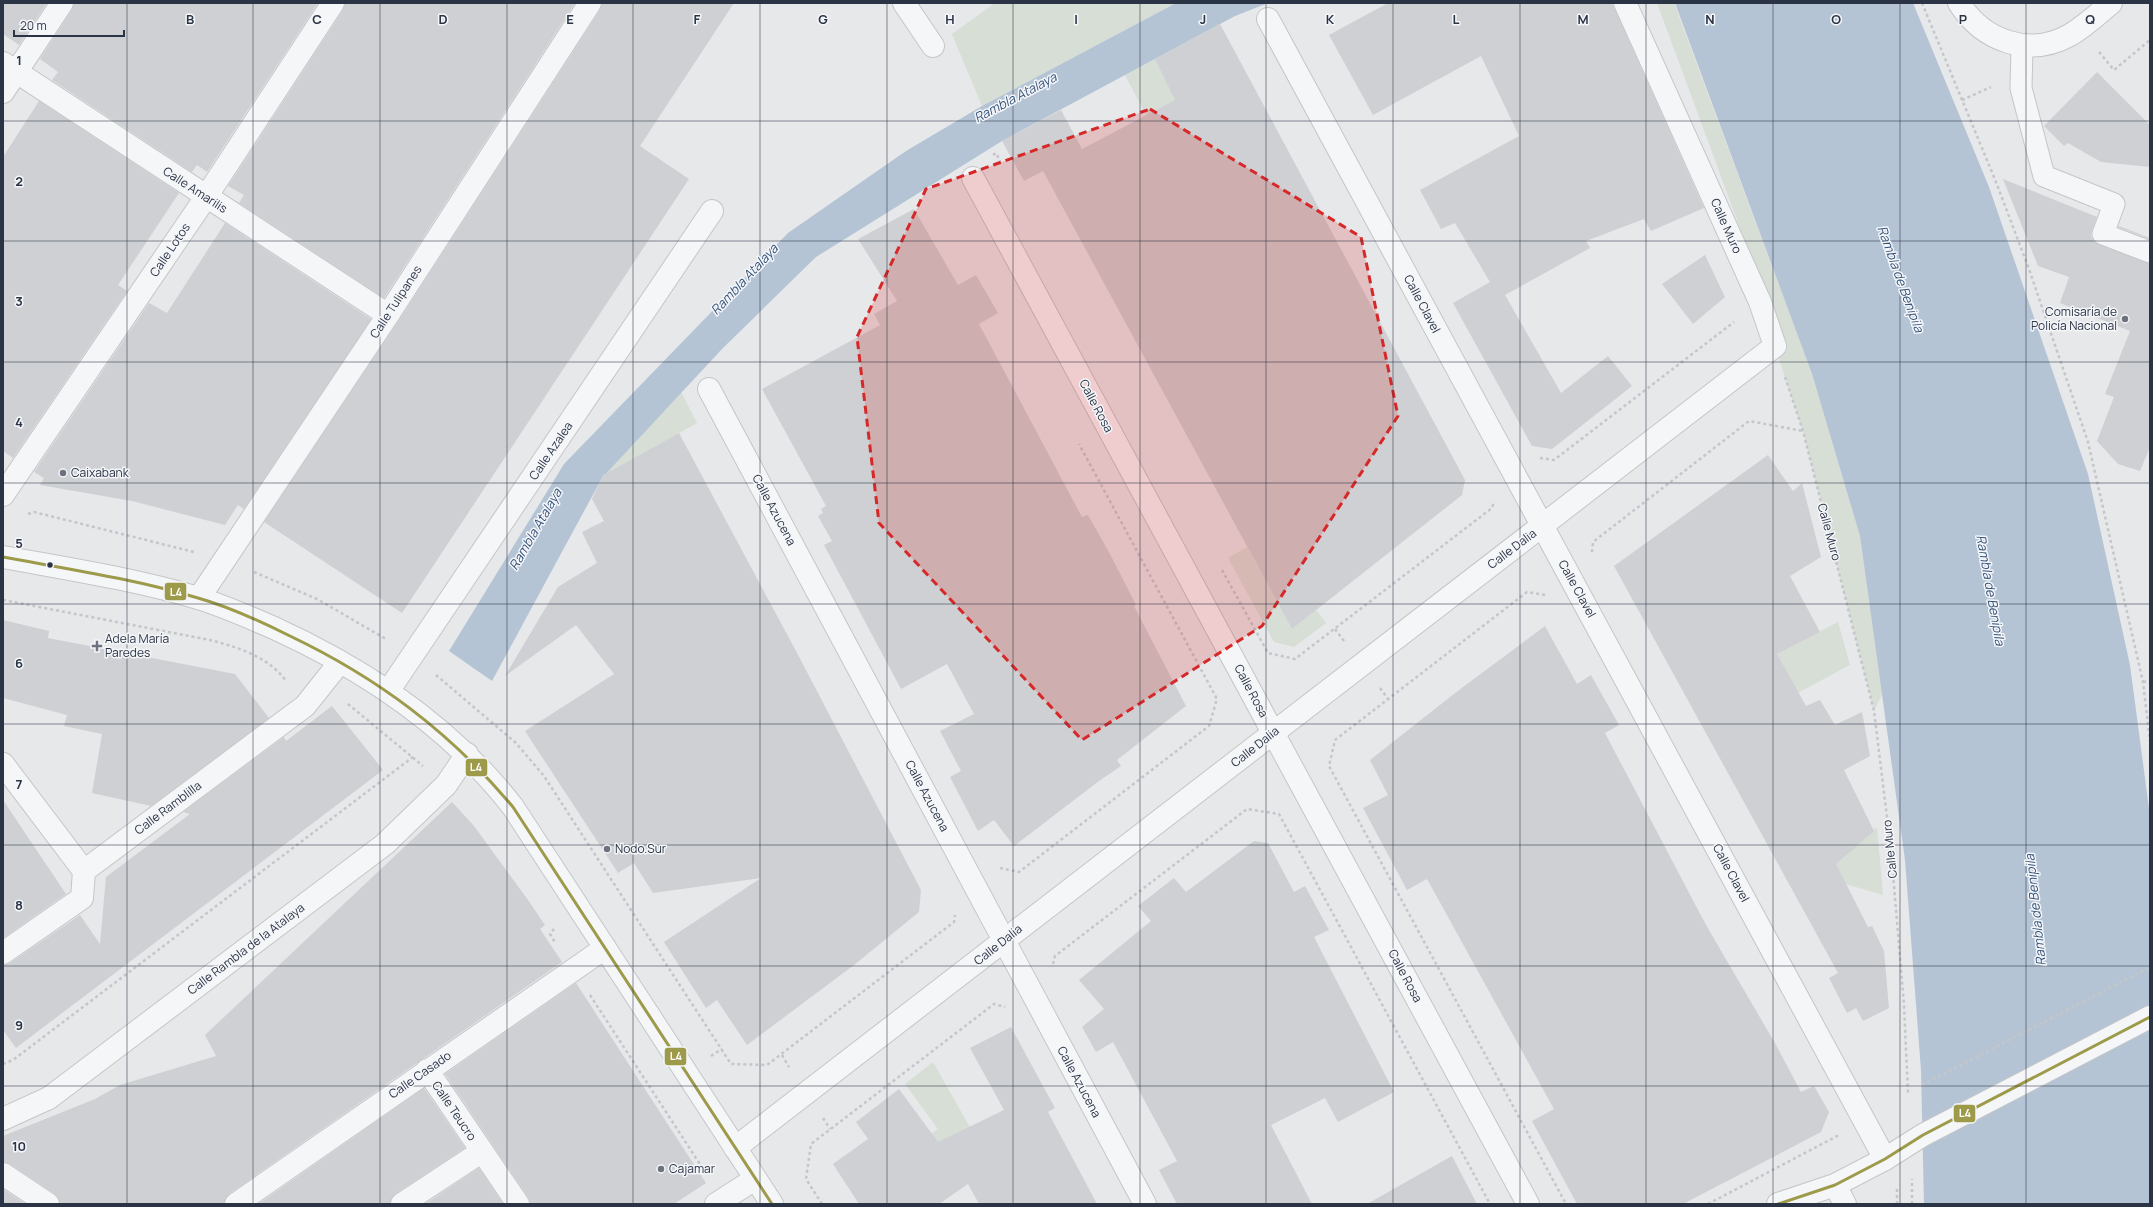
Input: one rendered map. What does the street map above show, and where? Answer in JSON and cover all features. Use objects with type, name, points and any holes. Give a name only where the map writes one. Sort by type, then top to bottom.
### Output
[{"type":"street","points":[[3,92],[10,68],[62,3]]},
{"type":"street","name":"Calle Lotos","points":[[3,495],[206,197],[333,3]]},
{"type":"street","name":"Calle Tulipanes","points":[[199,598],[388,315],[590,3]]},
{"type":"street","points":[[904,3],[934,46]]},
{"type":"street","name":"Calle Muro","points":[[1625,3],[1760,302],[1775,346]]},
{"type":"street","points":[[1959,3],[1965,13],[1991,34],[2005,42],[2022,46],[2053,42],[2068,36],[2081,28],[2111,3]]},
{"type":"street","name":"Calle Clavel","points":[[1268,19],[1885,1158]]},
{"type":"street","name":"Calle Amarilis","points":[[10,68],[388,315]]},
{"type":"street","name":"Calle Rosa","points":[[973,178],[1528,1204]]},
{"type":"street","name":"Calle Azalea","points":[[389,690],[712,211]]},
{"type":"street","name":"Calle Dalia","points":[[735,1148],[1775,346]]},
{"type":"street","name":"Calle Azucena","points":[[709,388],[1144,1204]]},
{"type":"street","points":[[3,556],[150,586],[199,598],[253,619],[295,638],[389,690],[467,754],[491,778],[513,807],[772,1204]]},
{"type":"street","name":"Calle Ramblilla","points":[[84,871],[305,706],[340,662]]},
{"type":"street","name":"Calle Rambla de la Atalaya","points":[[3,1119],[49,1098],[385,844],[446,785],[467,754]]},
{"type":"street","points":[[3,764],[84,871],[82,898],[3,953]]},
{"type":"street","name":"Calle Casado","points":[[236,1204],[427,1070],[606,948]]},
{"type":"street","points":[[1778,1204],[1835,1185],[1885,1158],[1923,1135],[2150,1017]]},
{"type":"street","name":"Calle Teucro","points":[[427,1070],[481,1152],[518,1204]]},
{"type":"street","name":"Calle Teucro","points":[[402,1204],[481,1152]]},
{"type":"street","points":[[3,1174],[48,1204]]},
{"type":"street","points":[[719,1202],[755,1179]]},
{"type":"street","points":[[1811,1204],[1835,1185]]},
{"type":"street","points":[[1835,1185],[1845,1204]]},
{"type":"lane","points":[[2022,46],[2021,88],[2044,176],[2114,204],[2103,234],[2150,252]]},
{"type":"path","points":[[1922,3],[2029,269],[2088,442],[2143,682],[2150,741]]},
{"type":"path","points":[[1962,100],[1993,86]]},
{"type":"path","points":[[991,156],[996,153],[1004,167]]},
{"type":"path","points":[[1535,457],[1554,460],[1760,302]]},
{"type":"path","name":"Calle Muro","points":[[1775,346],[1803,431],[1874,711],[1891,850],[1904,1006],[1908,1093]]},
{"type":"path","points":[[1591,555],[1593,542],[1749,421],[1803,431]]},
{"type":"path","points":[[994,867],[1019,872],[1209,726],[1217,699],[1077,439]]},
{"type":"path","points":[[1218,563],[1268,653],[1295,659],[1492,508],[1494,500]]},
{"type":"path","points":[[1550,596],[1527,592],[1335,740],[1329,766],[1566,1204]]},
{"type":"path","points":[[3,600],[210,640],[236,647],[260,659],[283,676],[305,706]]},
{"type":"path","points":[[2143,682],[2150,681]]},
{"type":"path","points":[[343,701],[446,785]]},
{"type":"path","points":[[3,1064],[13,1060],[413,757]]},
{"type":"path","points":[[544,776],[731,1064],[767,1066],[954,922],[956,910]]},
{"type":"path","points":[[1051,971],[1055,956],[1246,809],[1279,814],[1490,1204]]},
{"type":"path","points":[[550,934],[719,1202]]},
{"type":"path","points":[[1922,1084],[2150,967]]},
{"type":"path","points":[[822,1204],[806,1179],[810,1144],[994,1004],[1011,1008]]},
{"type":"path","points":[[1708,1204],[1840,1135]]},
{"type":"path","points":[[1912,1175],[1912,1204]]},
{"type":"highlighted area","points":[[1150,109],[1361,237],[1398,416],[1262,626],[1082,740],[879,523],[857,337],[926,189]]},
{"type":"shaded area","points":[[995,3],[1176,3],[982,106],[952,34]]},
{"type":"shaded area","points":[[1657,3],[1674,3],[1812,374],[1860,536],[1882,694],[1874,711],[1803,431],[1760,302],[1747,247]]},
{"type":"shaded area","points":[[1155,59],[1176,100],[1146,115],[1125,75]]},
{"type":"shaded area","points":[[681,392],[697,423],[612,470],[602,478]]},
{"type":"shaded area","points":[[1247,547],[1292,629],[1316,610],[1326,623],[1294,647],[1274,642],[1228,558]]},
{"type":"shaded area","points":[[1838,622],[1850,665],[1762,712],[1741,673]]},
{"type":"shaded area","points":[[1877,827],[1883,895],[1822,877]]},
{"type":"shaded area","points":[[933,1062],[981,1147],[895,1160],[938,1129],[905,1084]]},
{"type":"water","name":"Rambla Atalaya","points":[[1176,3],[1268,3],[1235,16],[1002,141],[816,257],[722,349],[602,478],[492,681],[449,651],[564,464],[788,233],[906,151],[982,106]]},
{"type":"water","name":"Rambla de Benipila","points":[[1675,3],[1913,3],[1989,187],[2088,474],[2130,665],[2150,816],[2150,1204],[1924,1204],[1921,1070],[1905,860],[1860,536],[1812,374]]},
{"type":"building","points":[[3,3],[47,3],[19,45],[3,34]]},
{"type":"building","points":[[74,3],[318,3],[207,172],[197,165],[192,172],[52,80],[58,72],[40,59],[72,10]]},
{"type":"building","points":[[345,3],[575,3],[384,298],[239,203],[244,195],[228,186],[343,10]]},
{"type":"building","points":[[602,3],[734,3],[640,146],[689,179],[402,613],[264,522],[398,322],[600,10]]},
{"type":"building","points":[[1388,3],[1612,3],[1704,208],[1651,231],[1644,219],[1586,241],[1590,248],[1505,295],[1561,393],[1608,356],[1632,386],[1552,449],[1532,446],[1453,303],[1490,282],[1455,223],[1441,229],[1420,190],[1519,136],[1481,56],[1373,115],[1329,35]]},
{"type":"building","points":[[1220,24],[1465,480],[1462,495],[1292,629],[1043,171],[1024,181],[1002,141],[1061,110],[1082,149],[1175,100],[1155,59]]},
{"type":"building","points":[[2097,72],[2150,125],[2150,167],[2101,162],[2068,143],[2064,146],[2044,126]]},
{"type":"building","points":[[39,101],[179,193],[118,285],[127,291],[13,458],[3,451],[3,157]]},
{"type":"building","name":"Comisaría de Policía Nacional","points":[[2003,179],[2097,217],[2091,236],[2094,242],[2150,264],[2150,447],[2140,471],[2118,464],[2097,441],[2114,397],[2105,394],[2130,331],[2060,303],[2069,277],[2038,266]]},
{"type":"building","points":[[914,209],[958,285],[976,275],[998,313],[979,324],[1082,517],[1088,515],[1110,554],[1136,605],[1134,606],[1186,706],[1117,760],[1121,766],[1014,846],[994,820],[978,831],[950,777],[961,771],[940,731],[974,714],[947,664],[901,689],[824,545],[832,541],[818,516],[823,513],[821,509],[826,506],[762,389],[880,325],[874,314],[897,301],[858,239]]},
{"type":"building","points":[[225,223],[371,319],[244,509],[238,505],[225,525],[132,501],[40,485],[44,478],[34,472],[149,303],[167,313]]},
{"type":"building","points":[[2119,226],[2150,238],[2150,239],[2118,227]]},
{"type":"building","points":[[1705,255],[1725,297],[1693,324],[1662,284]]},
{"type":"building","points":[[679,433],[796,651],[921,890],[919,912],[854,965],[747,1045],[717,1000],[706,1008],[664,942],[761,878],[653,893],[634,863],[618,873],[525,731],[614,674],[576,625],[505,676],[558,587],[597,563],[582,532],[604,521],[592,499],[603,475]]},
{"type":"building","points":[[1768,455],[1793,491],[1802,483],[1821,557],[1790,576],[1820,632],[1777,654],[1806,706],[1820,700],[1835,725],[1862,712],[1870,756],[1844,770],[1874,831],[1836,864],[1868,927],[1872,926],[1884,951],[1889,1008],[1863,1021],[1856,1008],[1847,1013],[1829,978],[1838,973],[1614,566]]},
{"type":"building","points":[[3,620],[49,631],[48,638],[235,674],[269,718],[151,806],[92,793],[102,734],[64,726],[67,715],[3,698]]},
{"type":"building","points":[[1545,626],[1577,684],[1591,675],[1619,725],[1605,733],[1706,925],[1776,1045],[1801,1092],[1814,1086],[1829,1112],[1821,1132],[1683,1204],[1577,1204],[1532,1121],[1554,1109],[1427,879],[1407,890],[1363,808],[1388,795],[1370,760],[1459,690]]},
{"type":"building","points":[[332,706],[383,770],[16,1048],[3,1030],[3,965],[10,963],[80,915],[100,944],[106,877],[190,814],[183,812],[284,737],[286,741]]},
{"type":"building","points":[[3,800],[66,894],[3,938]]},
{"type":"building","points":[[452,802],[474,826],[528,900],[545,925],[540,929],[562,962],[229,1194],[224,1204],[60,1204],[55,1194],[10,1164],[3,1162],[3,1136],[95,1099],[120,1085],[216,1056],[205,1035]]},
{"type":"building","points":[[1254,841],[1268,843],[1294,892],[1305,886],[1329,930],[1314,937],[1394,1092],[1338,1122],[1325,1098],[1271,1125],[1312,1204],[1177,1204],[1159,1170],[1177,1161],[1113,1042],[1096,1052],[1082,1027],[1104,1009],[1079,980],[1151,921],[1138,906],[1174,878],[1186,892]]},
{"type":"building","points":[[576,983],[706,1183],[674,1204],[530,1204],[528,1197],[445,1074]]},
{"type":"building","points":[[1011,1027],[1055,1108],[1048,1112],[1097,1204],[979,1204],[968,1184],[939,1204],[859,1204],[833,1164],[868,1139],[856,1122],[899,1089],[938,1142],[1004,1110],[970,1048]]},
{"type":"building","points":[[424,1088],[465,1148],[395,1194],[390,1204],[258,1204]]},
{"type":"building","points":[[1452,1156],[1477,1204],[1367,1204]]},
{"type":"building","points":[[479,1168],[503,1204],[425,1204]]},
{"type":"building","points":[[3,1189],[25,1204],[3,1204]]},
{"type":"transit line","name":"L4","points":[[3,557],[150,585],[198,598],[233,610],[290,636],[353,670],[411,709],[438,731],[489,780],[513,807],[772,1204]]},
{"type":"transit line","name":"L4","points":[[1778,1204],[1835,1185],[1885,1159],[1923,1135],[2150,1017]]},
{"type":"place","name":"Comisaría de Policía Nacional","points":[[2125,319]]},
{"type":"place","name":"Caixabank","points":[[63,473]]},
{"type":"place","name":"Adela María Paredes","points":[[97,646]]},
{"type":"place","name":"Nodo.Sur","points":[[607,849]]},
{"type":"place","name":"Cajamar","points":[[661,1169]]}]
